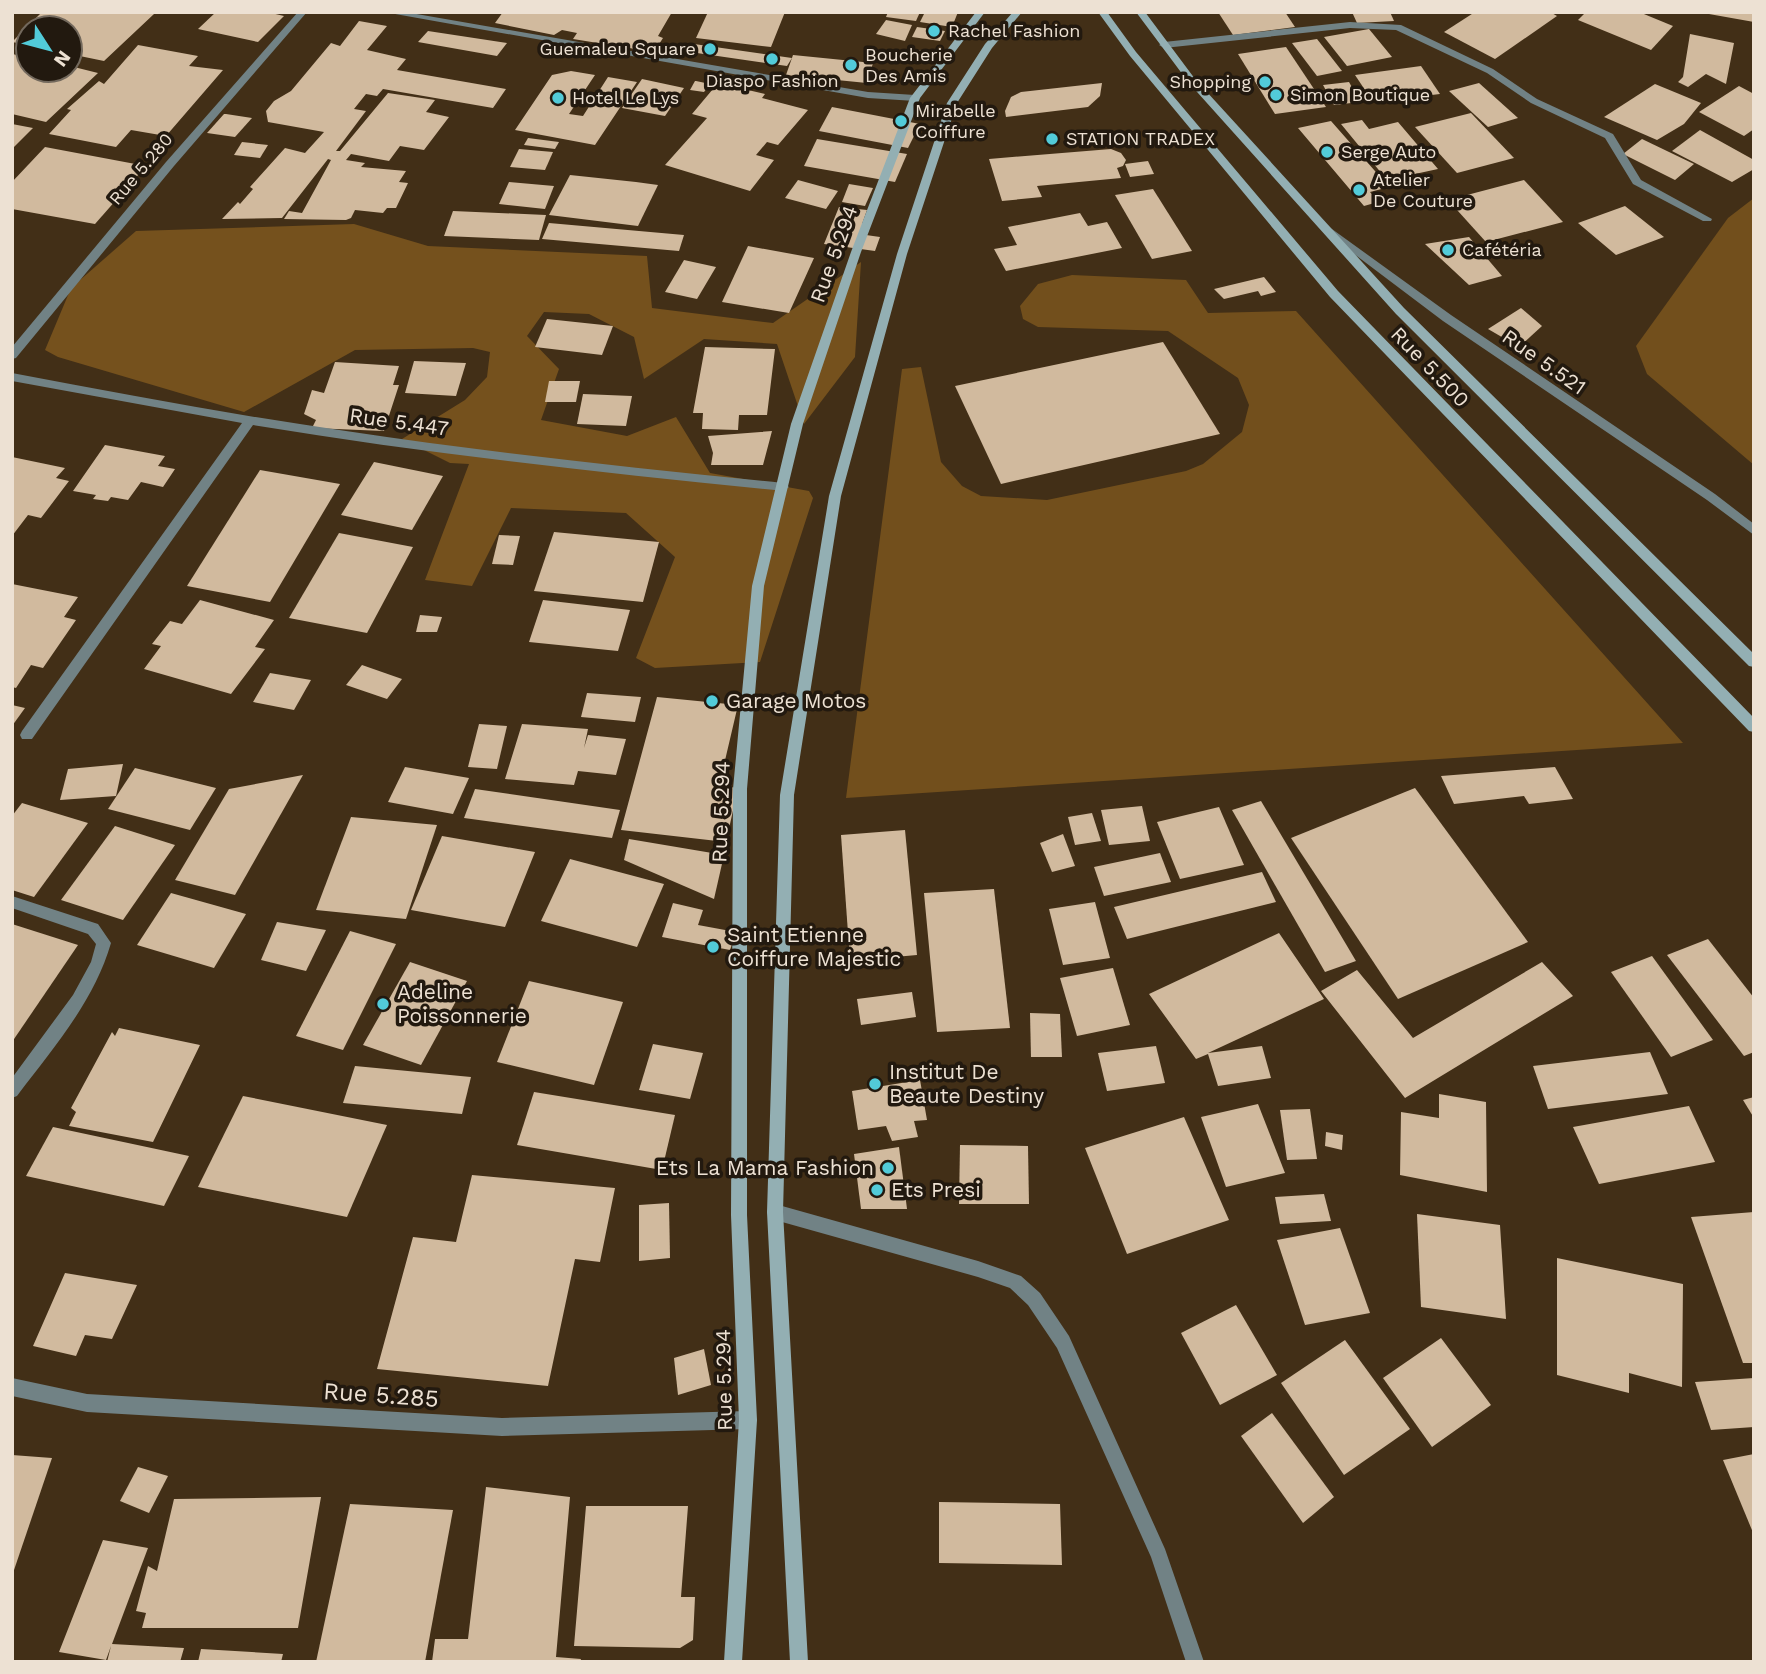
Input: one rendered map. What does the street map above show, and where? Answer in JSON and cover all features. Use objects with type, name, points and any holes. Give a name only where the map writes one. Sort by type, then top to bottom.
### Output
[{"type":"main road","name":"Rue 5.294","points":[[733,1662],[748,1420],[739,1215],[740,789],[758,586],[797,424],[856,252],[915,98],[981,12]]},
{"type":"main road","points":[[799,1662],[775,1212],[787,795],[835,496],[902,254],[952,103],[988,46],[1018,12]]},
{"type":"main road","name":"Rue 5.500","points":[[1102,12],[1133,54],[1334,294],[1754,727]]},
{"type":"main road","name":"Rue 5.500","points":[[1140,12],[1192,81],[1399,311],[1754,662]]},
{"type":"street","name":"Rue 5.280","points":[[12,355],[170,164],[303,12]]},
{"type":"street","points":[[388,12],[868,95],[915,98]]},
{"type":"street","points":[[1164,45],[1350,25],[1398,27],[1490,71],[1534,101],[1609,136],[1637,182],[1707,219]]},
{"type":"street","name":"Rue 5.521","points":[[1315,220],[1469,333],[1711,497],[1754,531]]},
{"type":"street","name":"Rue 5.447","points":[[12,376],[250,420],[525,459],[783,487]]},
{"type":"street","points":[[27,735],[250,420]]},
{"type":"street","points":[[12,902],[93,929],[104,943],[100,961],[85,990],[12,1091]]},
{"type":"street","points":[[775,1212],[978,1269],[1015,1282],[1034,1298],[1063,1342],[1159,1555],[1195,1662]]},
{"type":"street","name":"Rue 5.285","points":[[12,1387],[87,1403],[502,1427],[748,1420]]},
{"type":"shaded area","points":[[1754,198],[1754,465],[1647,374],[1636,346],[1728,218]]},
{"type":"shaded area","points":[[354,224],[428,246],[647,256],[652,308],[773,323],[861,262],[855,357],[804,424],[777,344],[704,339],[644,379],[634,337],[589,314],[544,312],[527,336],[559,369],[541,420],[627,436],[676,417],[710,473],[809,491],[813,498],[760,662],[655,668],[636,658],[675,557],[626,513],[511,508],[472,586],[425,580],[469,464],[450,463],[402,439],[465,400],[487,377],[490,352],[473,348],[355,350],[244,412],[58,357],[45,350],[71,288],[136,231]]},
{"type":"shaded area","points":[[1072,275],[1186,280],[1208,313],[1296,311],[1683,743],[846,798],[902,369],[921,367],[941,462],[962,486],[981,496],[1047,500],[1186,471],[1203,464],[1242,432],[1249,405],[1238,378],[1168,331],[1038,327],[1023,319],[1020,306],[1038,284]]},
{"type":"building","points":[[147,12],[154,14],[104,61],[84,57],[84,14],[40,14]]},
{"type":"building","points":[[216,12],[267,12],[284,16],[258,42],[198,29]]},
{"type":"building","points":[[503,12],[672,12],[658,36],[663,38],[654,52],[573,39],[577,33],[562,30],[554,35],[495,23]]},
{"type":"building","points":[[708,12],[785,12],[771,47],[696,38]]},
{"type":"building","points":[[888,12],[920,12],[916,21],[886,17]]},
{"type":"building","points":[[925,12],[958,12],[952,27],[920,22]]},
{"type":"building","points":[[1218,12],[1285,12],[1295,27],[1233,35]]},
{"type":"building","points":[[1352,12],[1390,12],[1394,21],[1357,23]]},
{"type":"building","points":[[1475,12],[1550,12],[1557,16],[1495,59],[1444,32]]},
{"type":"building","points":[[1586,12],[1639,12],[1673,26],[1651,50],[1578,20]]},
{"type":"building","points":[[1754,12],[1754,22],[1709,14]]},
{"type":"building","points":[[886,20],[912,25],[905,41],[876,34]]},
{"type":"building","points":[[359,21],[387,26],[367,50],[406,59],[397,70],[506,89],[493,108],[383,89],[377,96],[366,94],[354,109],[366,111],[336,151],[340,151],[388,93],[435,100],[426,112],[449,117],[424,150],[400,146],[389,161],[351,154],[346,160],[365,163],[361,167],[406,171],[399,182],[408,183],[396,208],[387,208],[383,213],[355,210],[351,218],[346,220],[284,219],[289,211],[302,213],[331,160],[328,159],[282,218],[222,219],[238,202],[240,204],[253,189],[250,187],[285,148],[305,153],[324,132],[268,122],[266,111],[274,101],[291,91],[331,43],[340,46]]},
{"type":"building","points":[[917,27],[945,31],[940,41],[912,37]]},
{"type":"building","points":[[1369,29],[1392,57],[1347,66],[1324,37]]},
{"type":"building","points":[[428,31],[507,43],[497,56],[418,42]]},
{"type":"building","points":[[1690,34],[1734,43],[1726,84],[1706,74],[1688,87],[1678,82],[1683,77]]},
{"type":"building","points":[[1317,39],[1342,71],[1317,76],[1292,43]]},
{"type":"building","points":[[694,44],[792,58],[787,66],[690,52]]},
{"type":"building","points":[[138,45],[198,56],[189,66],[223,70],[166,136],[131,130],[116,147],[49,134],[71,110],[67,109],[99,81],[104,84]]},
{"type":"building","points":[[1286,47],[1326,107],[1275,114],[1238,54]]},
{"type":"building","points":[[906,49],[930,51],[926,63],[903,61]]},
{"type":"building","points":[[12,54],[14,84],[84,84],[84,70],[98,73],[46,122],[12,114]]},
{"type":"building","points":[[793,55],[873,63],[867,83],[786,75]]},
{"type":"building","points":[[1421,66],[1440,94],[1373,102],[1355,75]]},
{"type":"building","name":"Hotel Le Lys","points":[[571,71],[595,75],[569,114],[583,116],[608,77],[637,82],[595,145],[515,130],[552,75]]},
{"type":"building","points":[[642,79],[684,88],[665,116],[622,108]]},
{"type":"building","points":[[695,81],[710,84],[704,92],[690,90]]},
{"type":"building","points":[[1349,82],[1360,102],[1334,105],[1323,85]]},
{"type":"building","points":[[718,83],[765,94],[762,98],[808,110],[778,145],[767,142],[756,155],[774,160],[750,191],[665,165],[707,118],[692,114]]},
{"type":"building","points":[[1102,83],[1100,96],[1088,107],[1006,117],[1005,111],[1011,97],[1021,92]]},
{"type":"building","points":[[1479,83],[1518,118],[1488,127],[1449,91]]},
{"type":"building","points":[[1655,84],[1701,103],[1684,124],[1657,140],[1604,117]]},
{"type":"building","points":[[1739,86],[1754,94],[1754,129],[1744,136],[1699,112]]},
{"type":"building","points":[[832,107],[920,124],[908,148],[819,131]]},
{"type":"building","points":[[1471,113],[1514,158],[1457,173],[1415,127]]},
{"type":"building","points":[[224,114],[252,118],[235,137],[207,133]]},
{"type":"building","points":[[1362,120],[1369,129],[1398,122],[1438,169],[1387,180],[1341,124]]},
{"type":"building","points":[[1331,121],[1389,187],[1370,192],[1378,202],[1364,206],[1298,128]]},
{"type":"building","points":[[12,124],[33,128],[12,149]]},
{"type":"building","points":[[1700,130],[1754,160],[1754,169],[1732,182],[1672,151]]},
{"type":"building","points":[[528,138],[559,142],[555,149],[524,145]]},
{"type":"building","points":[[817,139],[907,154],[895,182],[804,166]]},
{"type":"building","points":[[1642,139],[1694,164],[1675,180],[1623,154]]},
{"type":"building","points":[[242,142],[268,145],[260,158],[234,155]]},
{"type":"building","points":[[45,147],[146,166],[95,224],[12,209],[12,182]]},
{"type":"building","points":[[519,149],[553,152],[545,170],[510,167]]},
{"type":"building","points":[[1111,149],[1121,153],[1126,160],[1123,166],[1117,168],[1121,178],[1037,186],[1042,197],[1002,201],[989,159]]},
{"type":"building","points":[[1148,161],[1154,174],[1130,177],[1125,164]]},
{"type":"building","points":[[570,175],[658,185],[638,226],[549,215]]},
{"type":"building","points":[[798,180],[838,191],[826,209],[785,198]]},
{"type":"building","points":[[1524,180],[1563,222],[1486,242],[1448,200]]},
{"type":"building","points":[[509,182],[554,186],[545,209],[499,204]]},
{"type":"building","points":[[849,184],[873,188],[865,206],[842,202]]},
{"type":"building","points":[[1153,189],[1192,251],[1152,259],[1115,195]]},
{"type":"building","points":[[1625,206],[1664,237],[1616,255],[1578,223]]},
{"type":"building","points":[[839,207],[867,210],[862,224],[866,235],[880,237],[875,251],[824,244]]},
{"type":"building","points":[[453,211],[546,215],[539,240],[444,236]]},
{"type":"building","points":[[1080,213],[1088,226],[1107,222],[1122,248],[1006,271],[994,249],[1017,245],[1008,227]]},
{"type":"building","points":[[549,223],[684,235],[679,251],[542,239]]},
{"type":"building","points":[[1469,237],[1502,276],[1469,285],[1425,244]]},
{"type":"building","points":[[748,246],[814,258],[789,313],[722,302]]},
{"type":"building","points":[[684,260],[716,267],[697,299],[665,292]]},
{"type":"building","points":[[1264,277],[1276,292],[1261,296],[1258,291],[1224,299],[1214,289]]},
{"type":"building","points":[[1521,308],[1542,326],[1519,347],[1488,329]]},
{"type":"building","points":[[547,319],[613,326],[602,355],[535,347]]},
{"type":"building","points":[[1163,342],[1220,434],[1001,484],[955,386]]},
{"type":"building","points":[[705,347],[775,349],[767,415],[739,415],[738,430],[702,429],[703,413],[693,413]]},
{"type":"building","points":[[414,361],[466,363],[456,396],[405,393]]},
{"type":"building","points":[[335,362],[399,366],[393,385],[399,385],[384,431],[312,428],[316,420],[304,414],[312,390],[324,393]]},
{"type":"building","points":[[549,381],[580,381],[576,402],[545,402]]},
{"type":"building","points":[[583,394],[632,396],[626,426],[577,424]]},
{"type":"building","points":[[772,431],[763,465],[711,465],[713,453],[708,436]]},
{"type":"building","points":[[105,445],[165,456],[158,466],[175,469],[163,487],[141,482],[128,500],[111,497],[108,501],[93,499],[96,495],[73,491]]},
{"type":"building","points":[[12,457],[65,468],[56,478],[69,481],[41,518],[28,515],[12,536]]},
{"type":"building","points":[[374,462],[443,476],[412,530],[341,515]]},
{"type":"building","points":[[260,470],[340,484],[270,602],[187,586]]},
{"type":"building","points":[[554,532],[659,542],[643,602],[534,591]]},
{"type":"building","points":[[339,533],[413,547],[367,633],[289,618]]},
{"type":"building","points":[[499,535],[520,536],[513,565],[492,564]]},
{"type":"building","points":[[12,584],[78,597],[64,617],[76,620],[43,668],[31,665],[16,688],[12,687]]},
{"type":"building","points":[[200,600],[274,620],[255,647],[265,649],[231,694],[144,669],[161,646],[152,644],[170,621],[182,624]]},
{"type":"building","points":[[543,600],[630,610],[618,651],[529,642]]},
{"type":"building","points":[[420,615],[442,617],[437,632],[416,632]]},
{"type":"building","points":[[362,665],[402,679],[387,699],[346,685]]},
{"type":"building","points":[[270,673],[311,680],[294,710],[253,702]]},
{"type":"building","points":[[587,693],[641,697],[635,722],[581,717]]},
{"type":"building","points":[[657,697],[738,705],[719,786],[738,788],[726,842],[621,830]]},
{"type":"building","points":[[12,705],[25,708],[12,726]]},
{"type":"building","points":[[479,724],[507,726],[497,769],[468,767]]},
{"type":"building","points":[[522,724],[588,729],[584,748],[588,735],[626,739],[616,775],[578,771],[574,785],[505,779]]},
{"type":"building","points":[[123,764],[116,796],[60,800],[68,769]]},
{"type":"building","points":[[405,767],[469,778],[453,814],[388,802]]},
{"type":"building","points":[[1555,767],[1573,799],[1529,804],[1524,796],[1454,804],[1441,776]]},
{"type":"building","points":[[135,768],[216,788],[190,830],[108,809]]},
{"type":"building","points":[[303,775],[235,895],[175,880],[229,789]]},
{"type":"building","points":[[1415,788],[1528,942],[1398,999],[1291,838]]},
{"type":"building","points":[[475,789],[620,810],[612,838],[464,818]]},
{"type":"building","points":[[1261,801],[1356,961],[1325,972],[1232,810]]},
{"type":"building","points":[[22,803],[88,823],[34,897],[12,890],[12,816]]},
{"type":"building","points":[[1142,806],[1150,841],[1109,845],[1101,810]]},
{"type":"building","points":[[1219,807],[1244,865],[1180,879],[1157,822]]},
{"type":"building","points":[[1092,813],[1101,841],[1075,845],[1068,817]]},
{"type":"building","points":[[351,817],[437,825],[406,919],[316,910]]},
{"type":"building","points":[[115,826],[175,845],[123,920],[61,900]]},
{"type":"building","points":[[905,830],[917,955],[850,961],[841,835]]},
{"type":"building","points":[[1063,834],[1075,866],[1052,872],[1040,843]]},
{"type":"building","points":[[442,836],[535,852],[505,927],[411,910]]},
{"type":"building","points":[[629,839],[724,855],[714,899],[624,860]]},
{"type":"building","points":[[1160,853],[1171,882],[1104,896],[1094,867]]},
{"type":"building","points":[[570,859],[664,884],[637,947],[541,921]]},
{"type":"building","points":[[1262,872],[1276,902],[1127,939],[1114,907]]},
{"type":"building","points":[[994,889],[1010,1028],[937,1032],[924,893]]},
{"type":"building","points":[[171,893],[246,914],[214,968],[137,945]]},
{"type":"building","points":[[1095,902],[1110,958],[1063,965],[1049,909]]},
{"type":"building","points":[[673,903],[703,910],[698,925],[736,932],[730,950],[662,937]]},
{"type":"building","points":[[277,922],[326,930],[306,971],[261,960]]},
{"type":"building","points":[[12,924],[78,945],[12,1042]]},
{"type":"building","points":[[350,931],[396,944],[343,1050],[296,1036]]},
{"type":"building","points":[[1279,933],[1324,999],[1208,1053],[1262,1046],[1271,1078],[1218,1086],[1208,1054],[1196,1059],[1149,994]]},
{"type":"building","points":[[1708,939],[1754,998],[1754,1052],[1744,1056],[1667,955]]},
{"type":"building","points":[[1652,956],[1713,1040],[1671,1057],[1611,972]]},
{"type":"building","points":[[410,962],[467,981],[421,1065],[363,1045]]},
{"type":"building","points":[[1542,962],[1573,996],[1405,1098],[1321,991],[1357,970],[1413,1038]]},
{"type":"building","points":[[1113,968],[1130,1025],[1077,1036],[1060,978]]},
{"type":"building","points":[[529,981],[623,1002],[594,1085],[497,1062]]},
{"type":"building","points":[[912,992],[916,1017],[861,1025],[857,999]]},
{"type":"building","points":[[1030,1013],[1060,1014],[1062,1057],[1031,1057]]},
{"type":"building","points":[[119,1028],[200,1045],[153,1142],[69,1126],[76,1112],[71,1108],[112,1032],[115,1036]]},
{"type":"building","points":[[653,1044],[703,1053],[690,1099],[639,1090]]},
{"type":"building","points":[[1156,1046],[1165,1083],[1107,1091],[1098,1053]]},
{"type":"building","points":[[1650,1052],[1668,1094],[1548,1109],[1533,1066]]},
{"type":"building","points":[[355,1066],[471,1077],[462,1114],[343,1103]]},
{"type":"building","points":[[920,1080],[927,1120],[914,1121],[918,1137],[892,1141],[886,1126],[858,1130],[852,1091]]},
{"type":"building","points":[[534,1092],[675,1115],[662,1170],[517,1145]]},
{"type":"building","points":[[1439,1094],[1486,1102],[1487,1192],[1400,1175],[1401,1112],[1439,1118]]},
{"type":"building","points":[[243,1096],[387,1125],[347,1217],[198,1187]]},
{"type":"building","points":[[1754,1097],[1754,1118],[1743,1100]]},
{"type":"building","points":[[1258,1104],[1285,1173],[1226,1187],[1201,1117]]},
{"type":"building","points":[[1689,1106],[1715,1162],[1599,1184],[1573,1127]]},
{"type":"building","points":[[1310,1109],[1317,1159],[1287,1160],[1280,1110]]},
{"type":"building","points":[[1184,1117],[1229,1220],[1127,1254],[1085,1148]]},
{"type":"building","points":[[53,1127],[189,1156],[164,1206],[26,1176]]},
{"type":"building","points":[[1326,1132],[1343,1135],[1342,1150],[1325,1146]]},
{"type":"building","points":[[960,1145],[1028,1146],[1029,1204],[959,1204]]},
{"type":"building","points":[[899,1147],[907,1209],[861,1209],[854,1154]]},
{"type":"building","points":[[472,1175],[615,1188],[600,1262],[575,1259],[548,1386],[377,1369],[413,1237],[456,1242]]},
{"type":"building","points":[[1324,1194],[1331,1221],[1280,1224],[1275,1197]]},
{"type":"building","points":[[669,1203],[670,1258],[639,1261],[639,1205]]},
{"type":"building","points":[[1754,1212],[1754,1363],[1743,1363],[1691,1217]]},
{"type":"building","points":[[1417,1214],[1500,1225],[1506,1319],[1421,1307]]},
{"type":"building","points":[[1340,1228],[1370,1313],[1305,1325],[1277,1240]]},
{"type":"building","points":[[1557,1258],[1683,1284],[1682,1387],[1629,1373],[1629,1393],[1557,1375]]},
{"type":"building","points":[[65,1273],[137,1285],[112,1339],[85,1335],[76,1356],[33,1346]]},
{"type":"building","points":[[1236,1305],[1277,1375],[1220,1405],[1181,1333]]},
{"type":"building","points":[[1441,1338],[1491,1405],[1432,1447],[1383,1378]]},
{"type":"building","points":[[1345,1340],[1410,1429],[1344,1475],[1281,1383]]},
{"type":"building","points":[[704,1349],[711,1385],[678,1395],[674,1358]]},
{"type":"building","points":[[1754,1378],[1754,1427],[1711,1430],[1695,1382]]},
{"type":"building","points":[[1272,1413],[1334,1497],[1303,1523],[1241,1436]]},
{"type":"building","points":[[1754,1454],[1754,1535],[1723,1460]]},
{"type":"building","points":[[12,1455],[52,1458],[13,1573],[12,1573]]},
{"type":"building","points":[[138,1467],[168,1476],[149,1513],[120,1501]]},
{"type":"building","points":[[486,1487],[570,1497],[556,1657],[581,1659],[580,1662],[432,1662],[435,1639],[468,1639]]},
{"type":"building","points":[[321,1497],[298,1628],[142,1628],[146,1613],[136,1611],[148,1566],[157,1571],[174,1499]]},
{"type":"building","points":[[939,1502],[1060,1504],[1062,1565],[939,1563]]},
{"type":"building","points":[[350,1504],[453,1510],[425,1662],[316,1662]]},
{"type":"building","points":[[586,1506],[688,1506],[681,1597],[695,1597],[693,1640],[680,1648],[574,1646]]},
{"type":"building","points":[[103,1540],[148,1548],[112,1644],[184,1648],[180,1662],[107,1662],[111,1646],[106,1660],[59,1652]]},
{"type":"building","points":[[201,1649],[283,1654],[281,1662],[198,1662]]},
{"type":"place","name":"Rachel Fashion","points":[[934,31]]},
{"type":"place","name":"Guemaleu Square","points":[[710,49]]},
{"type":"place","name":"Diaspo Fashion","points":[[772,59]]},
{"type":"place","name":"Boucherie Des Amis","points":[[851,65]]},
{"type":"place","name":"Shopping","points":[[1265,82]]},
{"type":"place","name":"Simon Boutique","points":[[1276,95]]},
{"type":"place","name":"Hotel Le Lys","points":[[558,98]]},
{"type":"place","name":"Mirabelle Coiffure","points":[[901,121]]},
{"type":"place","name":"STATION TRADEX","points":[[1052,139]]},
{"type":"place","name":"Serge Auto","points":[[1327,152]]},
{"type":"place","name":"Atelier De Couture","points":[[1359,190]]},
{"type":"place","name":"Cafétéria","points":[[1448,250]]},
{"type":"place","name":"Garage Motos","points":[[712,701]]},
{"type":"place","name":"Saint Etienne Coiffure Majestic","points":[[713,947]]},
{"type":"place","name":"Adeline Poissonnerie","points":[[383,1004]]},
{"type":"place","name":"Institut De Beaute Destiny","points":[[875,1084]]},
{"type":"place","name":"Ets La Mama Fashion","points":[[888,1168]]},
{"type":"place","name":"Ets Presi","points":[[877,1190]]}]
